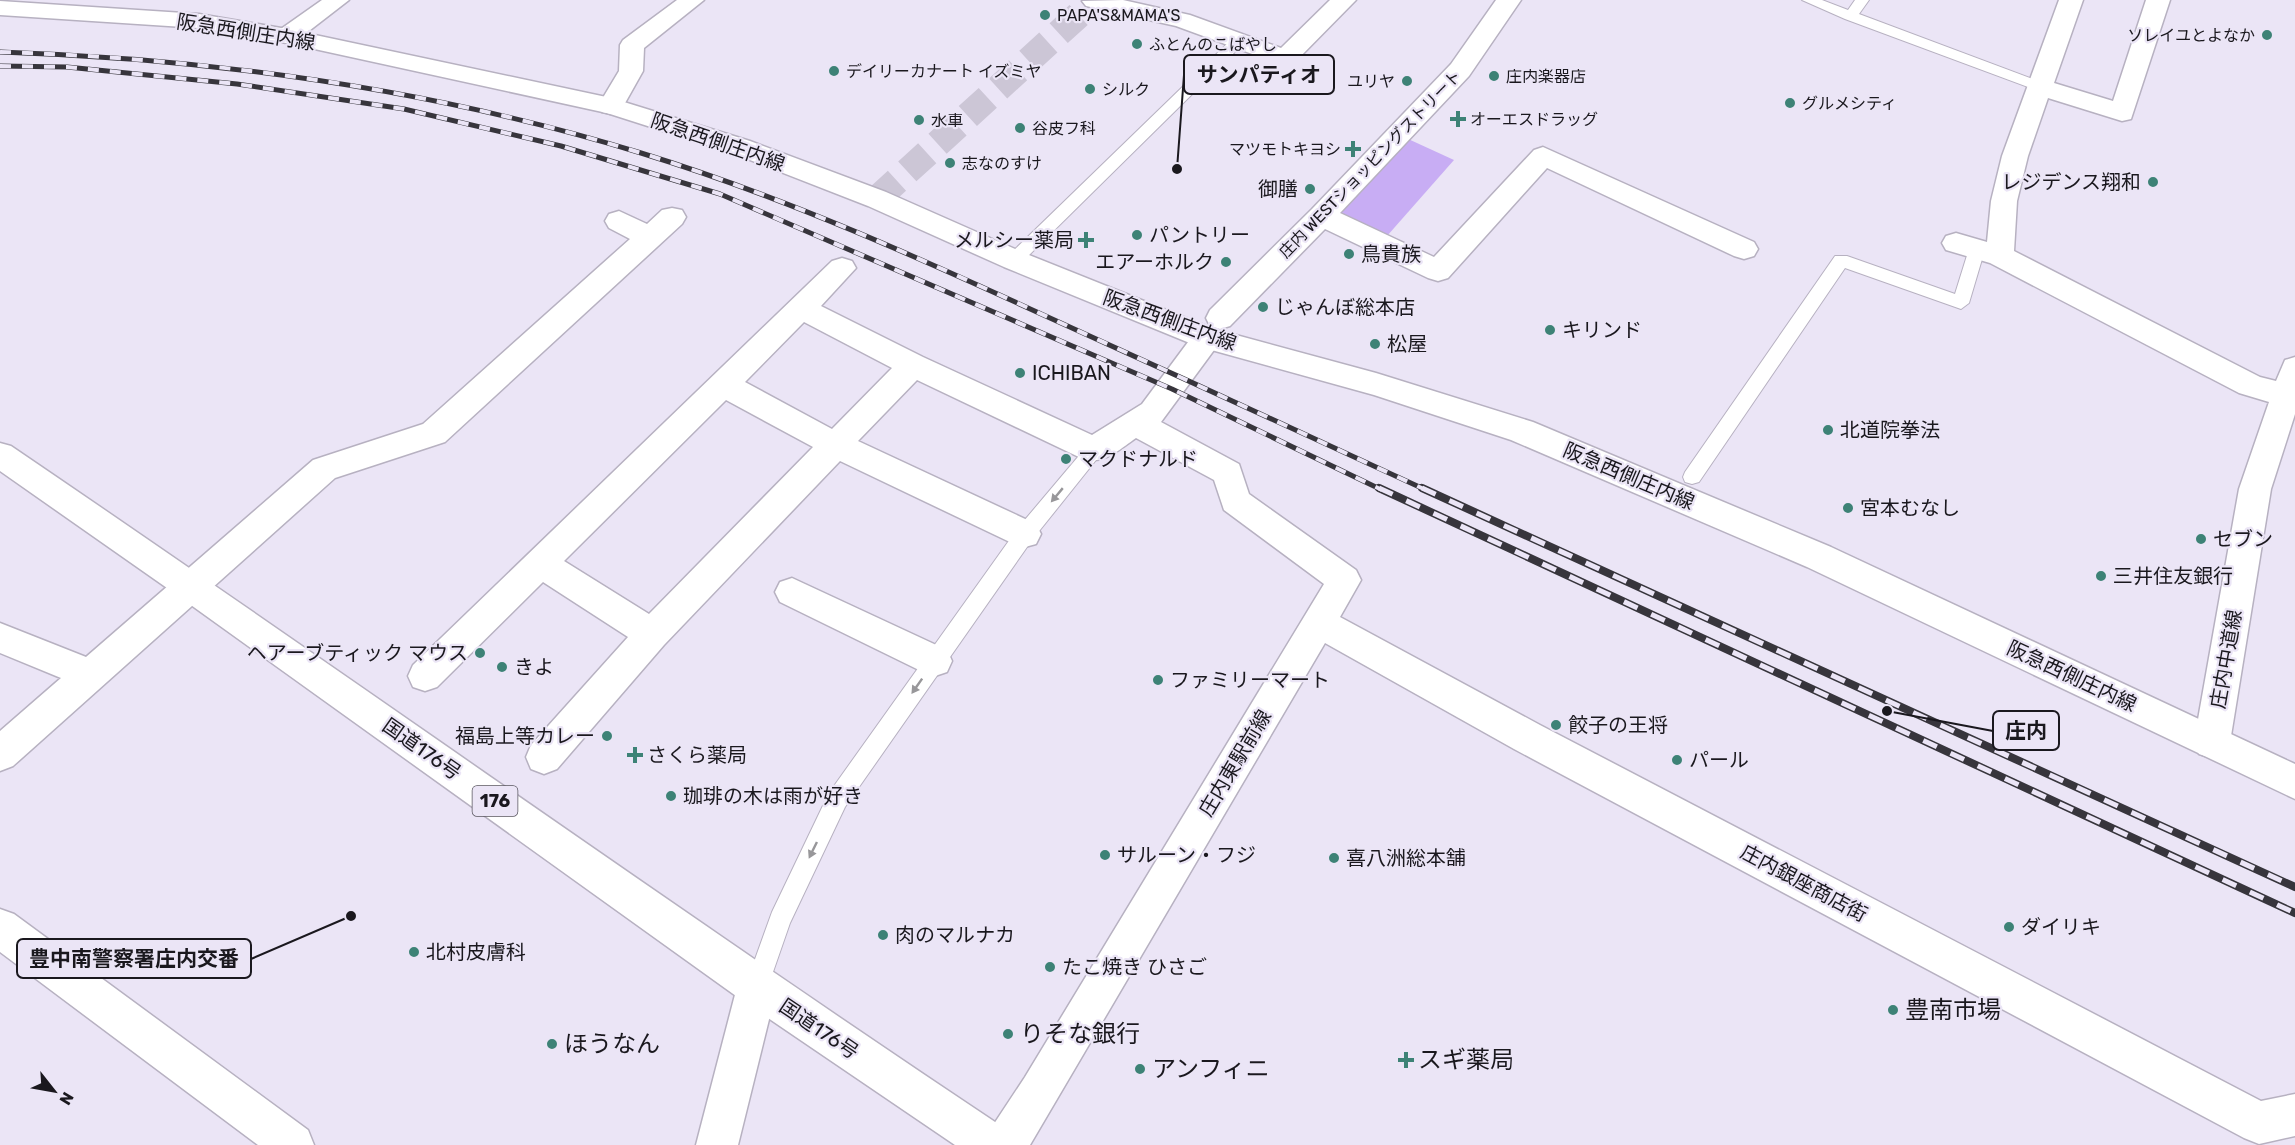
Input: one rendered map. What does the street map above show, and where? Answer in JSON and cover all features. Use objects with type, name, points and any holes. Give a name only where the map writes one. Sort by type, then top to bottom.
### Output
[{"type":"main road","points":[[287,36],[337,0]]},
{"type":"main road","points":[[611,106],[632,71],[632,45],[692,0]]},
{"type":"main road","points":[[1094,1],[1182,20],[1285,58],[1344,0]]},
{"type":"main road","name":"庄内 WESTショッピングストリート","points":[[1094,450],[1153,412],[1214,328],[1460,70],[1494,18],[1509,0]]},
{"type":"main road","points":[[2071,0],[2015,156],[2004,201],[1978,250],[2250,385],[2292,388]]},
{"type":"main road","points":[[2041,87],[2122,113],[2158,0]]},
{"type":"main road","name":"阪急西側庄内線","points":[[0,8],[199,21],[287,36],[611,106],[741,147],[877,199],[1014,260],[1376,384],[1522,431],[1819,557],[2295,782]]},
{"type":"main road","points":[[1322,216],[1438,272],[1543,156],[1744,249]]},
{"type":"main road","points":[[0,754],[189,585],[324,469],[434,433],[661,227],[618,222]]},
{"type":"main road","points":[[425,676],[842,268]]},
{"type":"main road","points":[[801,308],[913,365],[1094,450]]},
{"type":"main road","points":[[544,757],[652,634],[913,365]]},
{"type":"main road","points":[[723,384],[834,444],[1025,534]]},
{"type":"main road","name":"庄内中道線","points":[[2212,742],[2255,489],[2292,388]]},
{"type":"main road","name":"庄内東駅前線","points":[[1005,1145],[1040,1092],[1344,580],[1235,501],[1228,473],[1135,423]]},
{"type":"main road","name":"国道176号","points":[[0,456],[189,585],[757,987],[992,1145]]},
{"type":"main road","points":[[540,563],[652,634]]},
{"type":"main road","points":[[792,592],[935,662]]},
{"type":"main road","name":"庄内銀座商店街","points":[[1318,622],[1537,742],[2259,1123],[2295,1115]]},
{"type":"main road","points":[[0,638],[90,674]]},
{"type":"main road","points":[[0,928],[293,1145]]},
{"type":"main road","points":[[717,1145],[757,987]]},
{"type":"lane","points":[[1809,0],[2041,87]]},
{"type":"lane","points":[[1850,16],[1862,0]]},
{"type":"lane","points":[[1014,260],[1238,41]]},
{"type":"lane","points":[[1692,477],[1841,260],[1961,303],[1978,250]]},
{"type":"lane","points":[[757,987],[780,920],[837,800],[1025,534],[1094,450]]},
{"type":"shaded area","points":[[1406,138],[1454,160],[1387,236],[1337,212]]},
{"type":"tunnel","points":[[877,199],[1095,0]]},
{"type":"railway","points":[[0,52],[163,62],[324,81],[483,111],[641,153],[748,189],[906,253],[1426,490]]},
{"type":"railway","points":[[0,66],[67,67],[237,84],[404,109],[561,146],[720,194],[1172,389],[1382,490]]},
{"type":"railway","points":[[1379,488],[2295,913]]},
{"type":"railway","points":[[1422,488],[2295,887]]},
{"type":"place","name":"PAPA'S&MAMA'S","points":[[1045,15]]},
{"type":"place","name":"ソレイユとよなか","points":[[2267,35]]},
{"type":"place","name":"ふとんのこばやし","points":[[1137,44]]},
{"type":"place","name":"デイリーカナート イズミヤ","points":[[834,71]]},
{"type":"place","name":"庄内楽器店","points":[[1494,76]]},
{"type":"place","name":"ユリヤ","points":[[1407,81]]},
{"type":"place","name":"シルク","points":[[1090,89]]},
{"type":"place","name":"グルメシティ","points":[[1790,103]]},
{"type":"place","name":"オーエスドラッグ","points":[[1458,119]]},
{"type":"place","name":"水車","points":[[919,120]]},
{"type":"place","name":"谷皮フ科","points":[[1020,128]]},
{"type":"place","name":"マツモトキヨシ","points":[[1353,149]]},
{"type":"place","name":"志なのすけ","points":[[950,163]]},
{"type":"place","name":"サンパティオ","points":[[1177,169]]},
{"type":"place","name":"レジデンス翔和","points":[[2153,182]]},
{"type":"place","name":"御膳","points":[[1310,189]]},
{"type":"place","name":"パントリー","points":[[1137,235]]},
{"type":"place","name":"メルシー薬局","points":[[1086,240]]},
{"type":"place","name":"鳥貴族","points":[[1349,254]]},
{"type":"place","name":"エアーホルク","points":[[1226,262]]},
{"type":"place","name":"じゃんぼ総本店","points":[[1263,307]]},
{"type":"place","name":"キリンド","points":[[1550,330]]},
{"type":"place","name":"松屋","points":[[1375,344]]},
{"type":"place","name":"ICHIBAN","points":[[1020,373]]},
{"type":"place","name":"北道院拳法","points":[[1828,430]]},
{"type":"place","name":"マクドナルド","points":[[1066,459]]},
{"type":"place","name":"宮本むなし","points":[[1848,508]]},
{"type":"place","name":"セブン","points":[[2201,539]]},
{"type":"place","name":"三井住友銀行","points":[[2101,576]]},
{"type":"place","name":"ヘアーブティック マウス","points":[[480,653]]},
{"type":"place","name":"きよ","points":[[502,667]]},
{"type":"place","name":"ファミリーマート","points":[[1158,680]]},
{"type":"place","name":"庄内","points":[[1887,711]]},
{"type":"place","name":"餃子の王将","points":[[1556,725]]},
{"type":"place","name":"福島上等カレー","points":[[607,736]]},
{"type":"place","name":"さくら薬局","points":[[635,755]]},
{"type":"place","name":"パール","points":[[1677,760]]},
{"type":"place","name":"珈琲の木は雨が好き","points":[[671,796]]},
{"type":"place","name":"サルーン・フジ","points":[[1105,855]]},
{"type":"place","name":"喜八洲総本舗","points":[[1334,858]]},
{"type":"place","name":"豊中南警察署庄内交番","points":[[351,916]]},
{"type":"place","name":"ダイリキ","points":[[2009,927]]},
{"type":"place","name":"肉のマルナカ","points":[[883,935]]},
{"type":"place","name":"北村皮膚科","points":[[414,952]]},
{"type":"place","name":"たこ焼き ひさご","points":[[1050,967]]},
{"type":"place","name":"豊南市場","points":[[1893,1010]]},
{"type":"place","name":"りそな銀行","points":[[1008,1034]]},
{"type":"place","name":"ほうなん","points":[[552,1044]]},
{"type":"place","name":"スギ薬局","points":[[1406,1060]]},
{"type":"place","name":"アンフィニ","points":[[1140,1069]]}]
